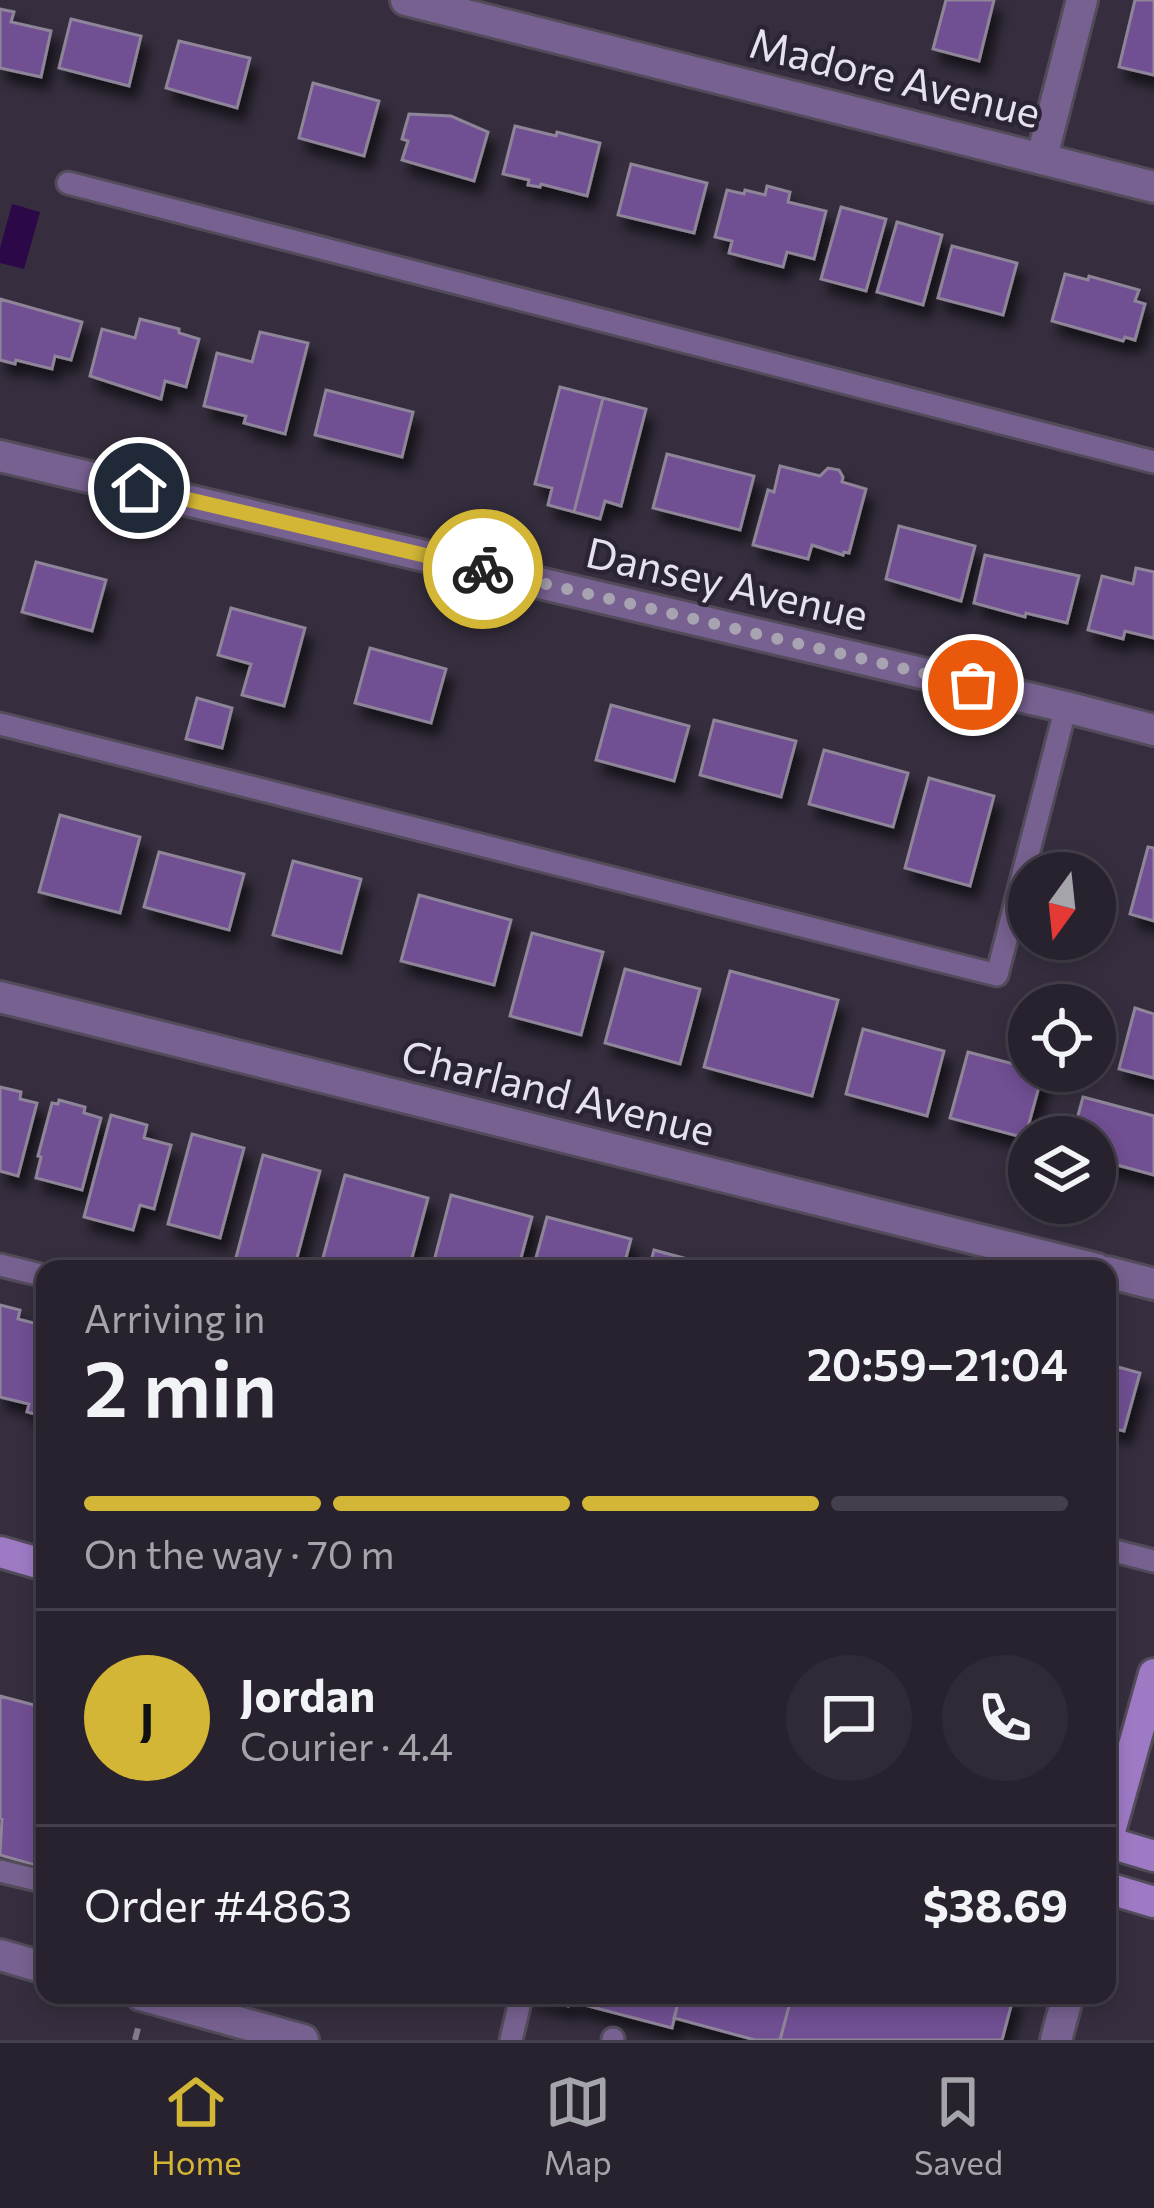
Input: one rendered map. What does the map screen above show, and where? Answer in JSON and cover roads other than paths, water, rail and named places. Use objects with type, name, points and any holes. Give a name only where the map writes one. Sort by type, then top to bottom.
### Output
[{"type":"main road","points":[[0,1552],[36,1562]]},
{"type":"main road","points":[[1116,1810],[1154,1674]]},
{"type":"main road","points":[[1116,1845],[1154,1856]]},
{"type":"main road","points":[[1116,1891],[1154,1902]]},
{"type":"street","name":"Madore Avenue","points":[[406,0],[1154,187]]},
{"type":"street","points":[[1042,157],[1082,0]]},
{"type":"street","name":"Dansey Avenue","points":[[0,456],[1154,730]]},
{"type":"street","name":"Charland Avenue","points":[[0,997],[1060,1260]]},
{"type":"street","points":[[1116,1274],[1154,1284]]},
{"type":"street","points":[[0,1955],[36,1965]]},
{"type":"street","points":[[173,2004],[302,2040]]},
{"type":"street","points":[[1056,2040],[1066,2004]]},
{"type":"lane","points":[[68,183],[1154,462]]},
{"type":"lane","points":[[0,724],[997,975],[1066,706]]},
{"type":"lane","points":[[0,1264],[36,1274]]},
{"type":"lane","points":[[1116,1551],[1154,1561]]},
{"type":"lane","points":[[0,1871],[36,1880]]},
{"type":"lane","points":[[511,2040],[519,2006]]}]
